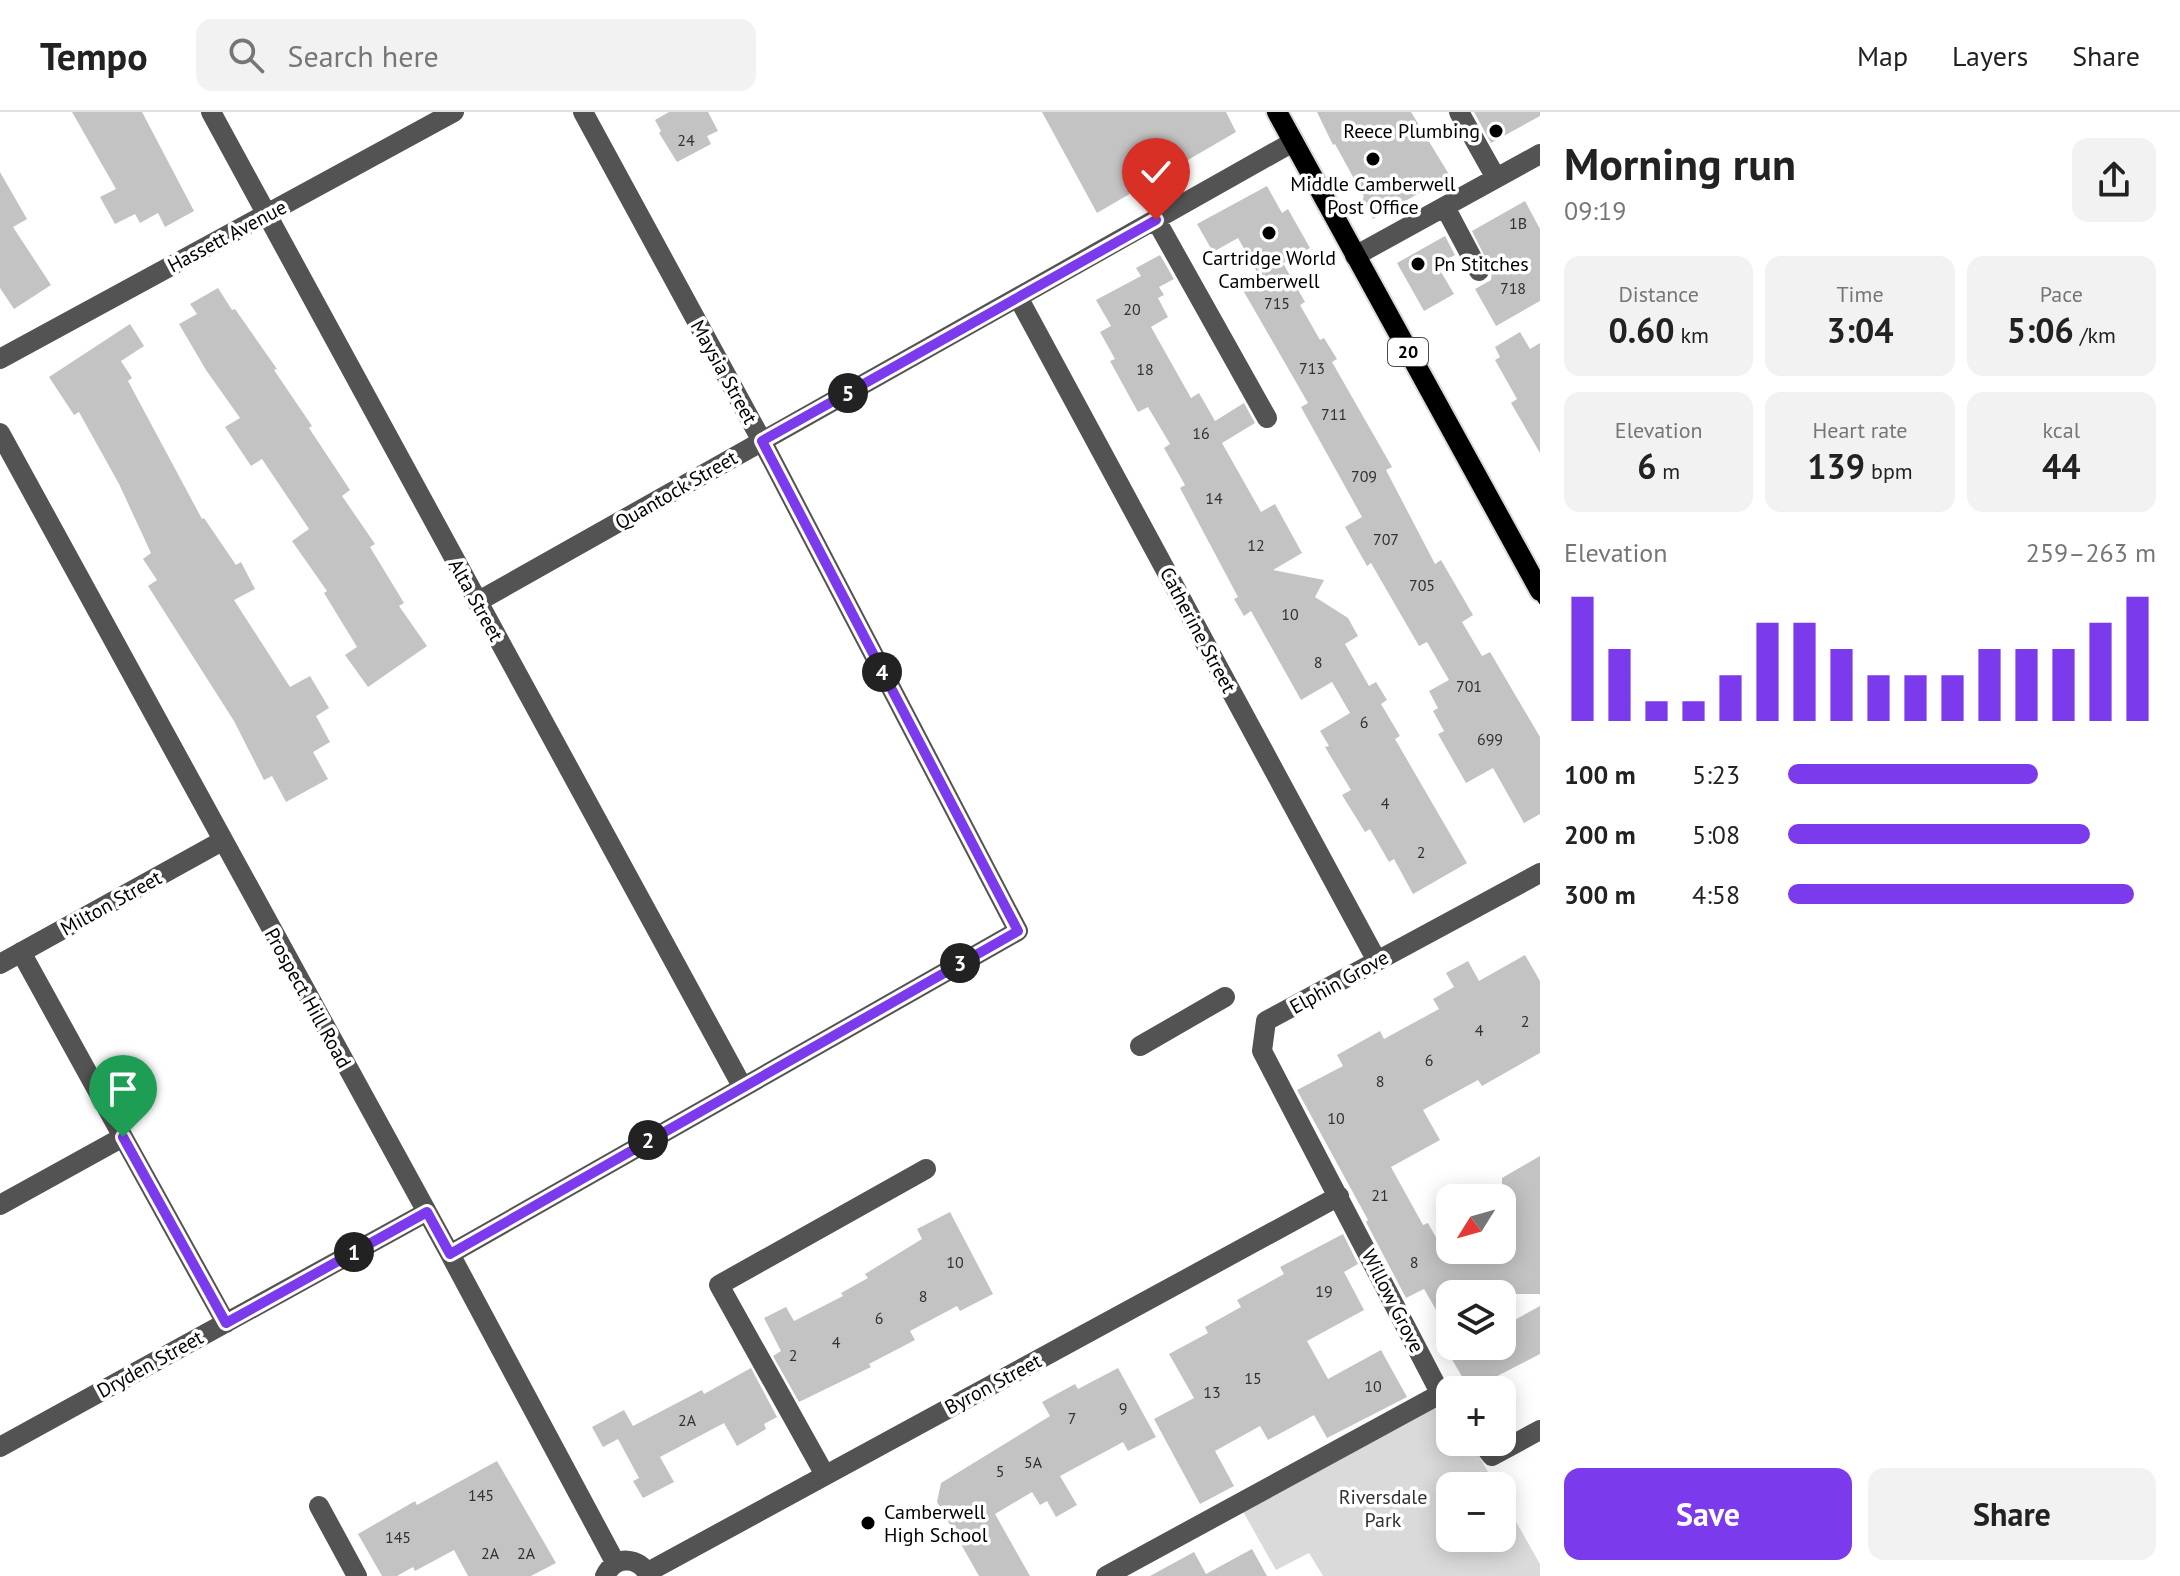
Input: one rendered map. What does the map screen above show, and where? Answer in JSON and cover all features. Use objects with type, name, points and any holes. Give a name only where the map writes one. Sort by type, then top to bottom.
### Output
[{"type":"main road","name":"20","points":[[1277,112],[1540,591]]},
{"type":"street","name":"Alta Street","points":[[211,112],[742,1086]]},
{"type":"street","name":"Hassett Avenue","points":[[0,359],[454,112]]},
{"type":"street","name":"Maysia Street","points":[[583,112],[762,441],[1018,931],[742,1086]]},
{"type":"street","points":[[1459,112],[1496,178]]},
{"type":"street","name":"Quantock Street","points":[[477,602],[1293,142]]},
{"type":"street","points":[[1355,256],[1540,154]]},
{"type":"street","points":[[1445,207],[1479,271]]},
{"type":"street","points":[[1156,220],[1267,418]]},
{"type":"street","name":"Catherine Street","points":[[1019,299],[1377,961]]},
{"type":"street","name":"Prospect Hill Road","points":[[0,433],[450,1254],[610,1569]]},
{"type":"street","points":[[0,479],[19,468]]},
{"type":"street","name":"Milton Street","points":[[0,964],[222,841]]},
{"type":"street","name":"Elphin Grove","points":[[1339,1196],[1262,1051],[1266,1021],[1540,873]]},
{"type":"street","points":[[21,952],[226,1323]]},
{"type":"street","points":[[1140,1046],[1225,997]]},
{"type":"street","points":[[450,1254],[742,1086]]},
{"type":"street","points":[[0,1205],[123,1137]]},
{"type":"street","points":[[825,1475],[719,1285],[926,1169]]},
{"type":"street","name":"Willow Grove","points":[[1339,1196],[1436,1379]]},
{"type":"street","name":"Byron Street","points":[[648,1574],[1339,1196]]},
{"type":"street","name":"Dryden Street","points":[[0,1447],[427,1212]]},
{"type":"street","points":[[1106,1576],[1436,1403]]},
{"type":"street","points":[[1516,1443],[1540,1430]]},
{"type":"street","points":[[319,1506],[357,1576]]},
{"type":"street","points":[[610,1569],[626,1559],[635,1561],[648,1574]]},
{"type":"green space","name":"Riversdale Park","points":[[1436,1403],[1436,1456],[1479,1456],[1488,1472],[1436,1472],[1436,1552],[1516,1552],[1516,1522],[1540,1564],[1540,1576],[1323,1576],[1309,1553],[1276,1570],[1241,1508]]},
{"type":"building","points":[[72,112],[142,112],[194,211],[165,227],[158,213],[140,223],[135,214],[115,224],[100,197],[116,189]]},
{"type":"building","points":[[669,112],[708,112],[718,131],[707,136],[711,144],[677,162],[659,133],[661,131],[655,120]]},
{"type":"building","points":[[1042,112],[1226,112],[1236,132],[1097,213]]},
{"type":"building","points":[[1317,112],[1411,112],[1450,176],[1373,219]]},
{"type":"building","name":"Reece Plumbing","points":[[1474,112],[1540,112],[1540,116],[1491,143]]},
{"type":"building","points":[[0,172],[27,219],[13,227],[51,285],[14,309],[0,288]]},
{"type":"building","points":[[1267,186],[1282,213],[1288,209],[1310,248],[1283,263],[1305,302],[1300,305],[1320,340],[1324,338],[1337,359],[1332,362],[1392,467],[1386,470],[1435,564],[1441,560],[1473,615],[1462,622],[1482,656],[1490,652],[1540,737],[1540,814],[1524,823],[1493,768],[1466,783],[1438,734],[1444,731],[1433,711],[1438,708],[1429,691],[1449,680],[1427,642],[1419,646],[1371,563],[1367,566],[1345,527],[1362,517],[1301,407],[1308,403],[1244,292],[1262,281],[1238,238],[1213,252],[1197,224]]},
{"type":"building","points":[[1525,201],[1540,229],[1540,301],[1496,326],[1475,289],[1491,280],[1492,271],[1472,231]]},
{"type":"building","points":[[1445,236],[1455,255],[1437,265],[1454,294],[1424,311],[1397,263]]},
{"type":"building","points":[[1160,255],[1174,279],[1159,287],[1164,295],[1158,298],[1168,317],[1151,327],[1191,398],[1199,393],[1215,421],[1244,403],[1255,423],[1222,443],[1261,512],[1275,504],[1302,553],[1273,570],[1324,580],[1315,597],[1348,618],[1358,636],[1345,644],[1369,686],[1376,682],[1387,700],[1381,704],[1400,736],[1395,739],[1467,863],[1413,894],[1394,859],[1389,862],[1370,829],[1365,832],[1342,795],[1351,790],[1325,747],[1329,746],[1320,731],[1350,713],[1332,682],[1301,700],[1251,611],[1244,616],[1234,599],[1238,597],[1180,488],[1185,485],[1164,448],[1170,444],[1148,407],[1138,412],[1110,361],[1115,359],[1100,332],[1111,326],[1096,300],[1141,276],[1136,268]]},
{"type":"building","points":[[218,288],[277,369],[274,370],[350,490],[342,496],[375,544],[370,547],[404,603],[399,606],[427,646],[368,687],[345,655],[357,647],[324,593],[327,591],[292,541],[309,529],[262,459],[251,466],[225,427],[240,418],[179,324],[197,314],[190,304]]},
{"type":"building","points":[[130,324],[144,346],[121,361],[132,378],[128,381],[202,519],[236,565],[241,562],[255,589],[234,600],[290,687],[310,676],[329,708],[316,716],[330,742],[313,752],[328,779],[286,802],[272,776],[264,780],[234,721],[148,586],[157,580],[143,559],[151,553],[119,484],[79,412],[74,415],[49,377]]},
{"type":"building","points":[[1520,332],[1530,349],[1540,343],[1540,453],[1511,403],[1517,399],[1495,360],[1500,357],[1495,347]]},
{"type":"building","points":[[1525,955],[1540,981],[1540,1053],[1482,1086],[1478,1080],[1423,1110],[1440,1140],[1391,1167],[1423,1225],[1428,1223],[1436,1237],[1436,1264],[1516,1264],[1516,1184],[1502,1184],[1502,1178],[1540,1156],[1540,1294],[1516,1294],[1516,1280],[1436,1280],[1436,1310],[1424,1289],[1406,1298],[1366,1222],[1368,1220],[1297,1090],[1343,1066],[1337,1055],[1380,1031],[1384,1039],[1439,1009],[1433,999],[1454,987],[1446,973],[1468,961],[1479,981]]},
{"type":"building","points":[[950,1212],[993,1294],[960,1311],[957,1306],[910,1331],[915,1340],[869,1364],[871,1367],[799,1402],[773,1356],[781,1351],[764,1318],[786,1307],[794,1321],[843,1296],[841,1293],[868,1278],[865,1274],[922,1239],[917,1229]]},
{"type":"building","points":[[1343,1234],[1358,1264],[1344,1272],[1364,1310],[1307,1341],[1328,1379],[1381,1350],[1407,1397],[1327,1438],[1314,1415],[1268,1440],[1260,1426],[1215,1451],[1234,1486],[1200,1504],[1154,1419],[1194,1398],[1169,1354],[1208,1333],[1205,1327],[1241,1307],[1237,1300],[1284,1274],[1280,1267]]},
{"type":"building","points":[[1540,1306],[1540,1354],[1497,1376],[1462,1376],[1452,1360],[1516,1360],[1516,1319]]},
{"type":"building","points":[[751,1368],[777,1417],[764,1424],[766,1429],[737,1446],[724,1423],[660,1457],[674,1482],[643,1498],[633,1481],[639,1478],[618,1439],[603,1447],[592,1427],[624,1410],[633,1426],[702,1390],[704,1394]]},
{"type":"building","points":[[1118,1368],[1156,1437],[1128,1451],[1123,1442],[1060,1476],[1077,1505],[1056,1517],[1047,1501],[1040,1505],[1032,1492],[995,1514],[1030,1576],[979,1576],[937,1502],[941,1483],[1050,1416],[1042,1402],[1075,1384],[1078,1389]]},
{"type":"building","points":[[497,1461],[556,1563],[531,1576],[468,1576],[454,1550],[415,1571],[413,1567],[397,1576],[382,1576],[358,1534],[415,1501],[417,1505]]},
{"type":"building","points":[[1252,1549],[1267,1576],[1150,1576],[1194,1552],[1206,1574]]},
{"type":"tram line","points":[[1270,112],[1540,603]]},
{"type":"place","name":"Reece Plumbing","points":[[1496,131]]},
{"type":"place","name":"Middle Camberwell Post Office","points":[[1373,159]]},
{"type":"place","name":"Cartridge World Camberwell","points":[[1269,233]]},
{"type":"place","name":"Pn Stitches","points":[[1418,264]]},
{"type":"place","name":"Camberwell High School","points":[[868,1523]]},
{"type":"route","points":[[123,1137],[226,1323],[427,1212],[450,1254],[1018,931],[762,441],[1156,220]]}]
